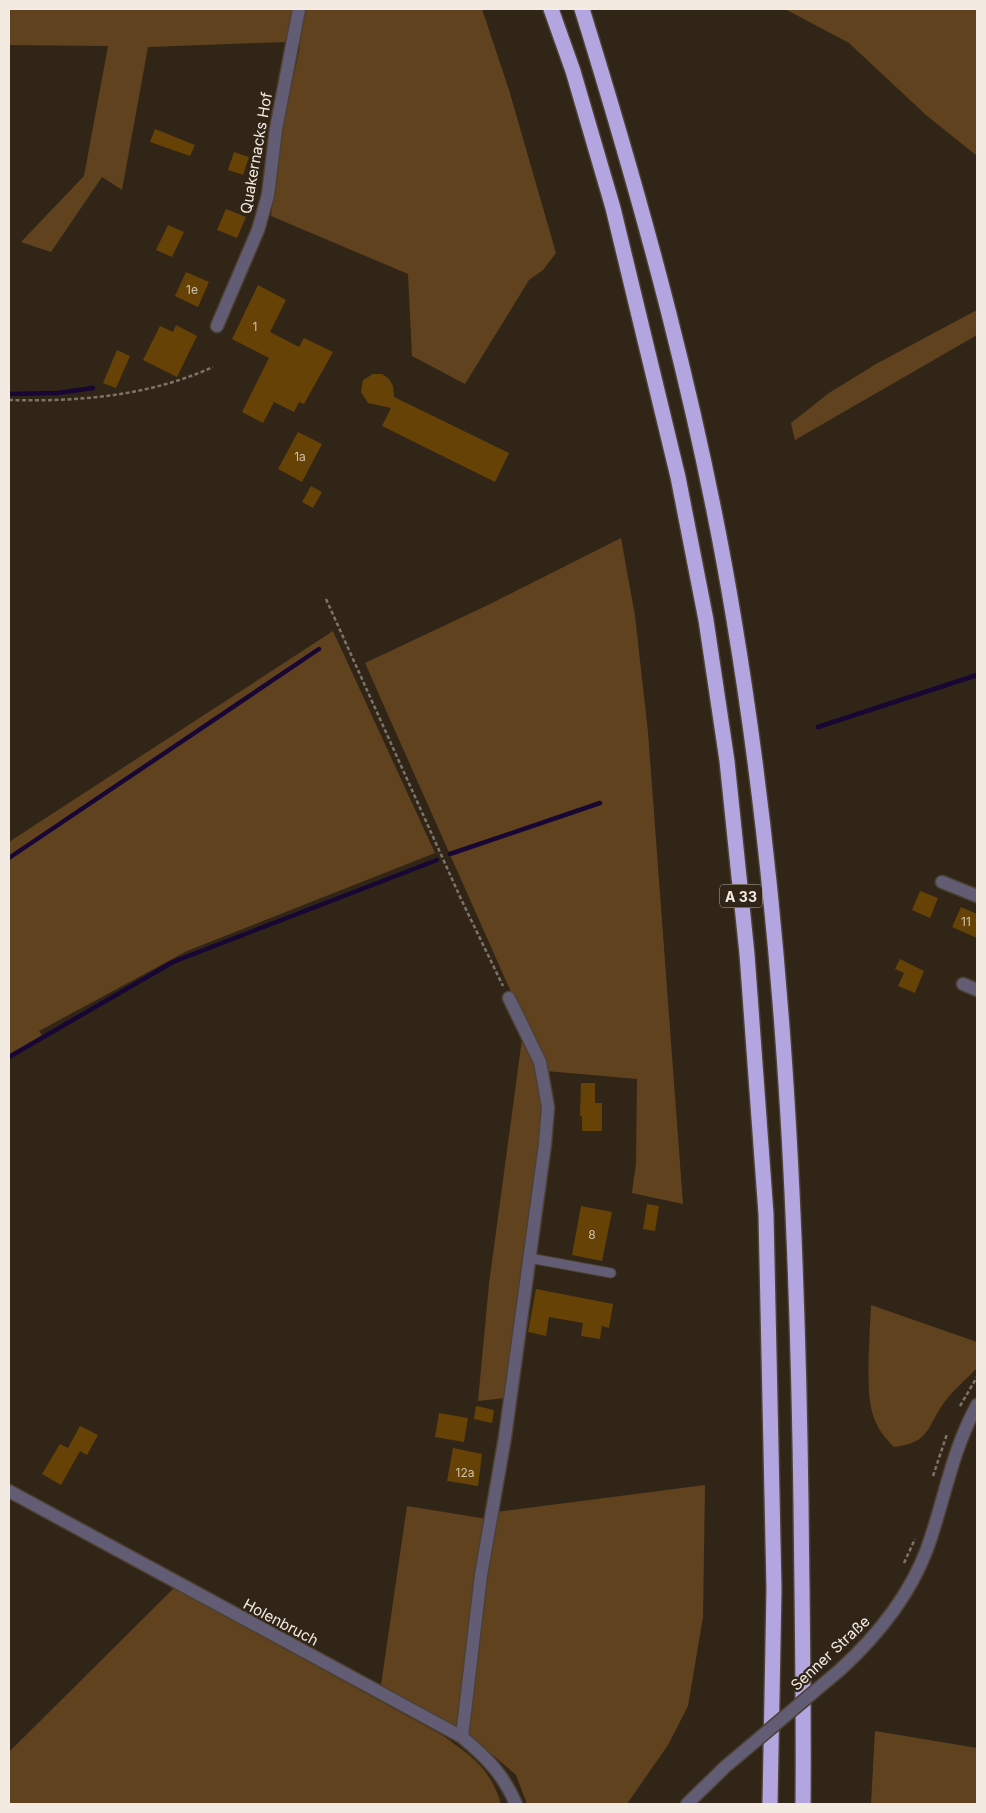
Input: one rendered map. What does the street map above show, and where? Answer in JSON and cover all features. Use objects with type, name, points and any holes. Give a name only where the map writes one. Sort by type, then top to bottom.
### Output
[{"type":"highway","name":"A 33","points":[[551,9],[573,71],[614,208],[678,477],[706,620],[727,762],[747,954],[766,1214],[774,1589],[770,1804]]},
{"type":"highway","name":"A 33","points":[[582,9],[641,203],[706,469],[734,617],[754,752],[777,959],[794,1193],[799,1325],[803,1804]]},
{"type":"street","name":"Quakernacks Hof","points":[[217,326],[258,230],[268,195],[276,129],[299,9]]},
{"type":"street","points":[[942,882],[977,896]]},
{"type":"street","points":[[963,984],[977,990]]},
{"type":"street","points":[[462,1738],[481,1575],[505,1437],[545,1144],[548,1107],[540,1062],[509,998]]},
{"type":"street","name":"Senner Straße","points":[[687,1804],[725,1767],[841,1669],[882,1628],[914,1578],[931,1536],[957,1448],[977,1405]]},
{"type":"street","name":"Holenbruch","points":[[9,1491],[462,1738],[487,1758],[508,1785],[516,1804]]},
{"type":"lane","points":[[529,1258],[611,1273]]},
{"type":"path","points":[[9,400],[60,401],[132,392],[186,379],[213,366]]},
{"type":"path","points":[[326,599],[457,890],[509,998]]},
{"type":"path","points":[[959,1407],[977,1377]]},
{"type":"path","points":[[932,1479],[949,1429]]},
{"type":"path","points":[[904,1564],[918,1531]]},
{"type":"shaded area","points":[[9,9],[482,9],[509,90],[556,253],[543,270],[529,280],[465,384],[412,356],[408,274],[271,216],[281,133],[300,47],[285,42],[148,47],[122,190],[102,177],[51,252],[21,242],[84,176],[108,46],[9,45]]},
{"type":"shaded area","points":[[785,9],[977,9],[977,156],[926,115],[849,43]]},
{"type":"shaded area","points":[[977,310],[977,335],[795,440],[791,423],[829,393],[876,364]]},
{"type":"shaded area","points":[[621,538],[635,616],[648,732],[683,1204],[632,1193],[636,1163],[637,1079],[546,1071],[365,663],[486,606]]},
{"type":"shaded area","points":[[333,631],[435,853],[187,951],[39,1031],[43,1037],[9,1057],[9,842]]},
{"type":"shaded area","points":[[522,1039],[536,1065],[543,1108],[505,1398],[478,1401],[489,1284]]},
{"type":"shaded area","points":[[871,1305],[977,1342],[977,1368],[953,1391],[922,1437],[906,1445],[894,1447],[881,1432],[873,1415],[869,1391]]},
{"type":"shaded area","points":[[705,1485],[703,1617],[688,1706],[668,1745],[627,1804],[527,1804],[516,1775],[466,1732],[496,1512]]},
{"type":"shaded area","points":[[407,1506],[487,1519],[459,1728],[381,1685]]},
{"type":"shaded area","points":[[174,1588],[442,1735],[471,1756],[485,1771],[501,1804],[9,1804],[9,1752]]},
{"type":"shaded area","points":[[875,1731],[977,1748],[977,1804],[871,1804]]},
{"type":"building","points":[[155,129],[195,145],[190,156],[150,142]]},
{"type":"building","points":[[234,152],[249,157],[243,175],[228,170]]},
{"type":"building","points":[[226,209],[246,217],[237,238],[217,230]]},
{"type":"building","points":[[168,225],[184,232],[172,257],[156,250]]},
{"type":"building","points":[[186,272],[209,282],[198,307],[175,296]]},
{"type":"building","points":[[258,285],[286,300],[270,332],[299,347],[304,338],[333,352],[304,404],[299,402],[294,412],[274,402],[263,423],[242,412],[269,358],[232,339]]},
{"type":"building","points":[[176,325],[197,336],[177,377],[143,360],[160,326],[173,332]]},
{"type":"building","points":[[117,350],[130,356],[116,388],[103,383]]},
{"type":"building","points":[[373,374],[382,374],[389,379],[393,386],[394,397],[509,453],[495,482],[382,426],[391,408],[368,403],[361,392],[363,380]]},
{"type":"building","points":[[298,432],[322,444],[302,482],[278,469]]},
{"type":"building","points":[[311,486],[322,492],[313,508],[302,502]]},
{"type":"building","points":[[920,891],[938,898],[930,918],[912,910]]},
{"type":"building","points":[[961,907],[977,914],[977,938],[952,927]]},
{"type":"building","points":[[900,959],[924,971],[915,993],[898,986],[904,973],[895,969]]},
{"type":"building","points":[[581,1083],[595,1083],[595,1103],[602,1103],[602,1131],[582,1131],[582,1116],[580,1116]]},
{"type":"building","points":[[647,1204],[659,1206],[655,1231],[643,1229]]},
{"type":"building","points":[[581,1206],[612,1212],[602,1261],[572,1255]]},
{"type":"building","points":[[536,1289],[613,1304],[609,1328],[602,1326],[600,1339],[581,1336],[583,1323],[549,1317],[546,1336],[528,1332]]},
{"type":"building","points":[[476,1406],[494,1410],[492,1423],[474,1419]]},
{"type":"building","points":[[439,1413],[468,1418],[464,1442],[435,1437]]},
{"type":"building","points":[[80,1426],[98,1435],[87,1455],[80,1451],[61,1485],[42,1474],[60,1444],[68,1448]]},
{"type":"building","points":[[453,1448],[482,1454],[478,1486],[447,1481]]},
{"type":"waterway","points":[[9,394],[58,393],[93,388]]},
{"type":"waterway","points":[[9,858],[319,649]]},
{"type":"waterway","points":[[818,727],[977,675]]},
{"type":"waterway","points":[[450,854],[600,803]]},
{"type":"waterway","points":[[9,1057],[173,962],[437,860]]}]
